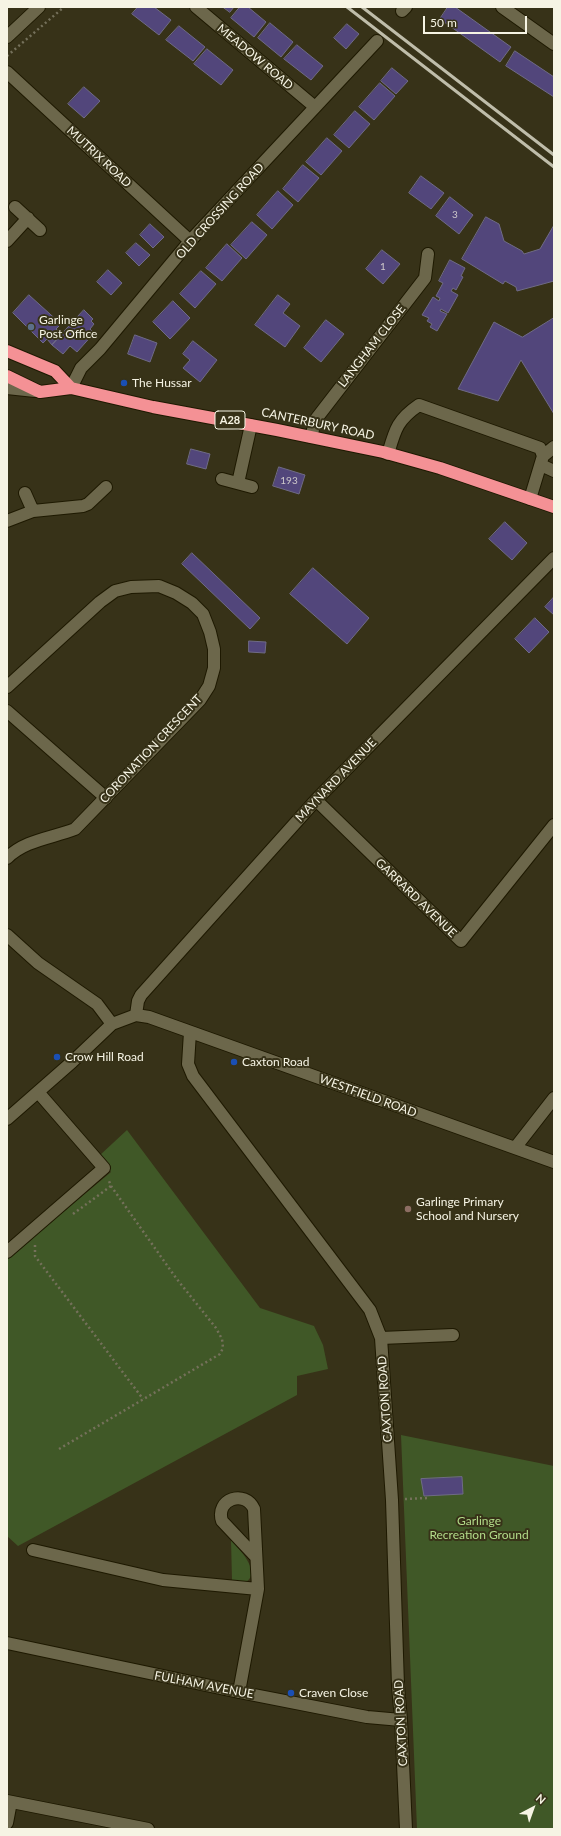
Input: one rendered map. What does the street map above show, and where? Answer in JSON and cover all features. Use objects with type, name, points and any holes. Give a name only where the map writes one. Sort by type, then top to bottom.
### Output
[{"type":"highway","points":[[7,351],[55,371],[71,388]]},
{"type":"highway","points":[[7,376],[40,392]]},
{"type":"highway","name":"CANTERBURY ROAD","points":[[40,392],[71,388],[153,407],[312,437],[388,454],[447,471],[554,507]]},
{"type":"street","points":[[7,38],[39,7]]},
{"type":"street","name":"MEADOW ROAD","points":[[196,7],[315,107]]},
{"type":"street","points":[[502,7],[554,44]]},
{"type":"street","name":"OLD CROSSING ROAD","points":[[71,388],[80,368],[100,349],[190,242],[377,41]]},
{"type":"street","name":"MUTRIX ROAD","points":[[7,72],[190,242]]},
{"type":"street","points":[[15,207],[40,230]]},
{"type":"street","points":[[7,240],[28,218]]},
{"type":"street","name":"LANGHAM CLOSE","points":[[312,437],[316,419],[425,278],[428,254]]},
{"type":"street","points":[[7,388],[40,392]]},
{"type":"street","points":[[388,454],[394,430],[408,413],[419,405],[537,446],[542,451],[542,461],[530,499]]},
{"type":"street","points":[[238,483],[251,425]]},
{"type":"street","points":[[542,461],[554,447]]},
{"type":"street","points":[[542,461],[554,471]]},
{"type":"street","points":[[222,479],[252,487]]},
{"type":"street","points":[[7,521],[33,511],[79,507],[88,504],[106,487]]},
{"type":"street","points":[[25,494],[33,511]]},
{"type":"street","name":"MAYNARD AVENUE","points":[[136,1015],[138,1001],[141,995],[316,800],[554,558]]},
{"type":"street","name":"CORONATION CRESCENT","points":[[7,687],[100,602],[115,592],[131,588],[159,586],[192,604],[203,614],[210,632],[214,649],[214,668],[209,686],[200,700],[106,798],[75,828],[58,836],[26,844],[7,858]]},
{"type":"street","points":[[7,711],[106,798]]},
{"type":"street","name":"GARRARD AVENUE","points":[[316,800],[461,942],[554,825]]},
{"type":"street","points":[[7,935],[38,963],[97,1004],[112,1024]]},
{"type":"street","points":[[7,1119],[112,1024],[136,1015]]},
{"type":"street","name":"WESTFIELD ROAD","points":[[136,1015],[149,1017],[554,1162]]},
{"type":"street","name":"CAXTON ROAD","points":[[190,1032],[188,1064],[193,1076],[370,1310],[382,1338],[392,1500],[398,1686],[406,1829]]},
{"type":"street","points":[[7,1252],[104,1168],[38,1092]]},
{"type":"street","points":[[515,1148],[554,1098]]},
{"type":"street","points":[[382,1338],[453,1335]]},
{"type":"street","points":[[33,1550],[162,1580],[258,1589]]},
{"type":"street","points":[[239,1692],[258,1589],[255,1556]]},
{"type":"street","name":"FULHAM AVENUE","points":[[7,1644],[367,1717],[401,1720]]},
{"type":"street","points":[[7,1823],[9,1802],[148,1829]]},
{"type":"path","points":[[7,56],[64,7]]},
{"type":"path","points":[[59,1449],[220,1354],[223,1348],[222,1339],[216,1328],[171,1272],[111,1186],[104,1168]]},
{"type":"path","points":[[68,1217],[111,1186]]},
{"type":"path","points":[[36,1243],[34,1249],[35,1256],[143,1399]]},
{"type":"path","points":[[392,1500],[428,1498]]},
{"type":"green space","points":[[127,1130],[260,1308],[314,1326],[323,1345],[328,1369],[297,1376],[297,1395],[18,1546],[7,1536],[7,1259],[111,1172],[99,1156]]},
{"type":"green space","name":"Garlinge Recreation Ground","points":[[401,1435],[554,1466],[554,1829],[417,1829]]},
{"type":"green space","points":[[231,1540],[248,1561],[252,1572],[250,1578],[246,1582],[232,1580]]},
{"type":"building","points":[[138,7],[154,7],[171,20],[159,35],[132,14]]},
{"type":"building","points":[[223,7],[234,7],[230,12]]},
{"type":"building","points":[[240,7],[248,7],[266,22],[254,37],[231,18]]},
{"type":"building","points":[[448,7],[455,7],[511,47],[500,62],[440,19]]},
{"type":"building","points":[[270,23],[293,42],[281,57],[258,38]]},
{"type":"building","points":[[347,24],[359,34],[346,49],[334,38]]},
{"type":"building","points":[[179,26],[205,47],[193,61],[166,40]]},
{"type":"building","points":[[297,45],[323,66],[311,80],[284,59]]},
{"type":"building","points":[[207,49],[233,70],[221,85],[194,64]]},
{"type":"building","points":[[515,51],[554,77],[554,97],[506,66]]},
{"type":"building","points":[[392,68],[408,81],[396,94],[381,81]]},
{"type":"building","points":[[380,83],[395,96],[374,120],[359,107]]},
{"type":"building","points":[[84,87],[100,101],[84,118],[68,104]]},
{"type":"building","points":[[355,111],[370,124],[349,148],[334,135]]},
{"type":"building","points":[[327,138],[342,151],[321,175],[306,162]]},
{"type":"building","points":[[303,165],[319,178],[298,202],[283,189]]},
{"type":"building","points":[[421,176],[444,193],[431,209],[409,193]]},
{"type":"building","points":[[278,191],[293,205],[272,229],[257,215]]},
{"type":"building","points":[[450,197],[473,215],[459,234],[436,216]]},
{"type":"building","points":[[486,217],[499,224],[504,241],[522,251],[524,254],[540,249],[554,225],[554,281],[517,291],[516,287],[505,281],[503,284],[462,259]]},
{"type":"building","points":[[252,222],[267,235],[246,259],[231,245]]},
{"type":"building","points":[[150,224],[164,237],[153,248],[140,235]]},
{"type":"building","points":[[136,243],[150,255],[139,266],[126,253]]},
{"type":"building","points":[[227,244],[242,258],[222,281],[206,268]]},
{"type":"building","points":[[382,250],[400,264],[383,284],[366,269]]},
{"type":"building","points":[[450,260],[465,268],[461,276],[463,277],[456,290],[453,288],[451,291],[458,295],[448,313],[441,309],[440,311],[447,314],[437,331],[430,327],[432,324],[427,321],[429,318],[422,315],[433,297],[439,301],[440,298],[436,296],[443,283],[439,281]]},
{"type":"building","points":[[108,270],[122,283],[111,295],[97,282]]},
{"type":"building","points":[[201,271],[216,284],[195,308],[180,294]]},
{"type":"building","points":[[29,295],[61,324],[56,329],[62,334],[52,345],[47,339],[43,343],[13,313]]},
{"type":"building","points":[[278,295],[290,304],[283,313],[300,326],[285,347],[255,325]]},
{"type":"building","points":[[173,301],[190,318],[170,339],[153,322]]},
{"type":"building","points":[[84,310],[93,319],[91,321],[94,324],[90,329],[94,333],[77,352],[70,346],[63,354],[52,345]]},
{"type":"building","points":[[554,318],[554,414],[521,360],[498,401],[458,389],[494,322],[522,337]]},
{"type":"building","points":[[326,320],[344,334],[321,362],[304,348]]},
{"type":"building","points":[[135,335],[157,343],[150,362],[128,354]]},
{"type":"building","points":[[193,341],[217,360],[200,382],[183,368],[190,360],[183,354]]},
{"type":"building","points":[[191,449],[210,454],[206,469],[187,464]]},
{"type":"building","points":[[279,467],[305,475],[299,494],[273,486]]},
{"type":"building","points":[[505,522],[527,543],[512,560],[489,539]]},
{"type":"building","points":[[192,553],[260,618],[250,629],[182,564]]},
{"type":"building","points":[[313,568],[369,618],[347,644],[290,594]]},
{"type":"building","points":[[554,597],[554,615],[545,607]]},
{"type":"building","points":[[535,618],[549,632],[529,653],[515,639]]},
{"type":"building","points":[[249,641],[266,642],[265,653],[249,652]]},
{"type":"building","points":[[462,1477],[463,1494],[424,1496],[421,1479]]},
{"type":"railway","points":[[347,7],[554,167]]},
{"type":"railway","points":[[362,7],[554,155]]},
{"type":"place","name":"Garlinge Post Office","points":[[31,327]]},
{"type":"place","name":"The Hussar","points":[[124,383]]},
{"type":"place","name":"Crow Hill Road","points":[[57,1057]]},
{"type":"place","name":"Caxton Road","points":[[234,1062]]},
{"type":"place","name":"Garlinge Primary School and Nursery","points":[[408,1209]]},
{"type":"place","name":"Craven Close","points":[[291,1693]]}]
